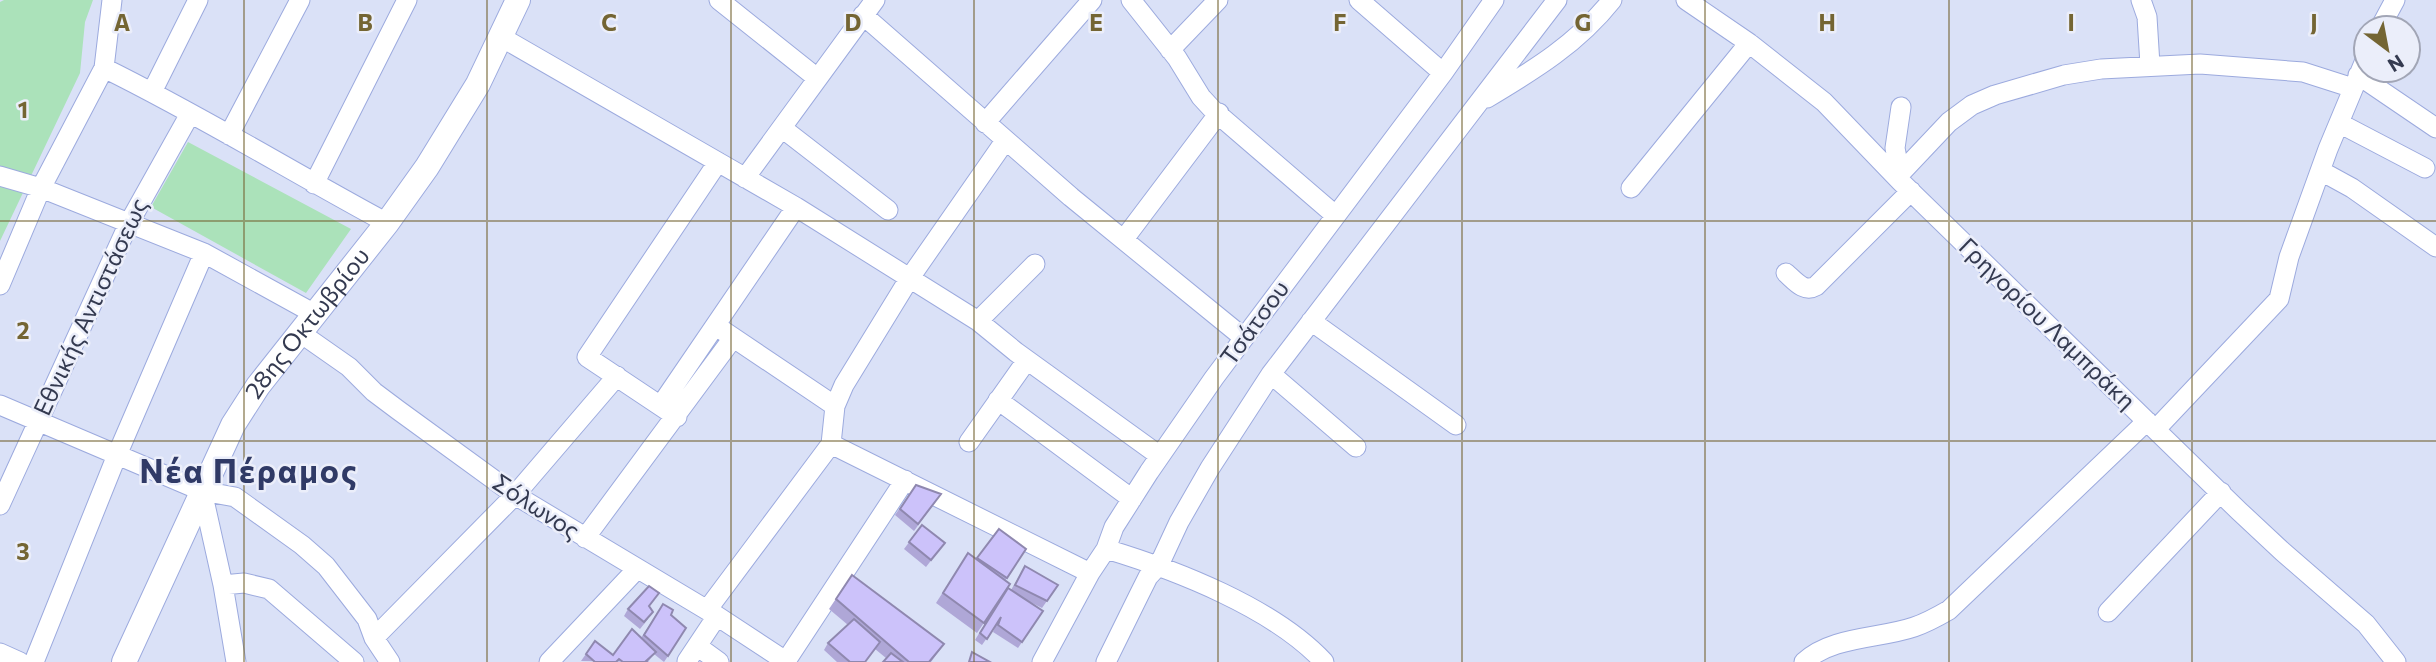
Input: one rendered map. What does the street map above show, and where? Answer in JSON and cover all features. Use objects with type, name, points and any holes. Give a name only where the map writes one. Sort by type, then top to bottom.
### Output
[{"type":"main road","name":"28ης Οκτωβρίου","points":[[124,662],[233,425],[258,386],[387,223],[427,167],[478,84],[518,0]]},
{"type":"street","points":[[0,285],[41,188],[104,68],[112,0]]},
{"type":"street","points":[[152,92],[198,0]]},
{"type":"street","points":[[229,135],[300,0]]},
{"type":"street","points":[[314,184],[407,0]]},
{"type":"street","points":[[719,0],[817,78]]},
{"type":"street","points":[[985,124],[1092,0]]},
{"type":"street","points":[[1131,0],[1170,50],[1201,97],[1335,215]]},
{"type":"street","points":[[1170,50],[1218,0]]},
{"type":"street","points":[[1359,0],[1443,73]]},
{"type":"street","name":"Τσάτσου","points":[[1042,662],[1106,549],[1114,527],[1160,456],[1494,0]]},
{"type":"street","points":[[1106,662],[1143,586],[1159,565],[1210,468],[1271,374],[1557,0]]},
{"type":"street","points":[[1479,102],[1548,61],[1597,19],[1612,0]]},
{"type":"street","name":"Γρηγορίου Λαμπράκη","points":[[1686,0],[1749,43],[1824,102],[2283,552],[2366,624],[2396,662]]},
{"type":"street","points":[[2141,0],[2150,37],[2150,65]]},
{"type":"street","points":[[746,178],[869,8],[985,124],[1244,338]]},
{"type":"street","points":[[501,37],[796,207],[978,321],[1027,360],[1160,456]]},
{"type":"street","points":[[1631,188],[1749,43]]},
{"type":"street","points":[[1786,273],[1805,289],[1816,286],[1949,122],[1972,105],[1995,95],[2064,75],[2150,65],[2200,64],[2352,74]]},
{"type":"street","points":[[104,68],[387,223]]},
{"type":"street","points":[[1804,662],[1817,652],[1912,628],[1949,610],[2152,425],[2279,299],[2290,257],[2355,84]]},
{"type":"street","points":[[2373,84],[2436,128]]},
{"type":"street","points":[[1901,107],[1895,148],[1903,181]]},
{"type":"street","points":[[1124,239],[1219,113]]},
{"type":"street","name":"Εθνικής Αντιστάσεως","points":[[0,505],[129,223],[190,114]]},
{"type":"street","points":[[2339,122],[2425,168]]},
{"type":"street","points":[[782,128],[888,210]]},
{"type":"street","points":[[719,662],[692,653],[712,613],[831,444],[835,406],[844,386],[909,279],[1005,141]]},
{"type":"street","points":[[669,411],[587,357],[718,162]]},
{"type":"street","points":[[2321,171],[2352,188],[2436,247]]},
{"type":"street","name":"Σόλωνος","points":[[0,176],[41,188],[204,253],[306,323],[374,392],[515,495],[712,613],[786,662]]},
{"type":"street","points":[[585,538],[669,411],[715,326],[796,207]]},
{"type":"street","points":[[34,662],[117,455],[204,253]]},
{"type":"street","points":[[978,321],[1035,264]]},
{"type":"street","points":[[1311,321],[1456,425]]},
{"type":"street","points":[[715,326],[835,406]]},
{"type":"street","points":[[669,411],[733,338]]},
{"type":"street","points":[[968,442],[1027,360]]},
{"type":"street","points":[[1271,374],[1356,447]]},
{"type":"street","points":[[374,638],[515,495],[617,376]]},
{"type":"street","points":[[998,400],[1132,499]]},
{"type":"street","points":[[0,405],[202,491],[235,497],[302,545],[326,566],[368,619],[374,638],[390,662]]},
{"type":"street","points":[[831,444],[1090,573]]},
{"type":"street","points":[[786,662],[905,480]]},
{"type":"street","points":[[202,491],[223,584],[236,662]]},
{"type":"street","points":[[2108,612],[2221,492]]},
{"type":"street","points":[[1106,549],[1159,565],[1269,618],[1297,637],[1324,662]]},
{"type":"street","points":[[549,662],[637,569]]},
{"type":"street","points":[[223,584],[244,583],[269,589],[354,662]]},
{"type":"street","points":[[0,653],[20,662]]},
{"type":"green space","points":[[93,0],[85,22],[80,73],[0,241],[0,2]]},
{"type":"green space","points":[[188,142],[351,229],[306,293],[151,207]]},
{"type":"building","points":[[916,485],[941,494],[918,524],[900,509]]},
{"type":"building","points":[[922,525],[945,543],[931,560],[909,542]]},
{"type":"building","points":[[999,529],[1026,549],[1007,578],[977,558]]},
{"type":"building","points":[[968,553],[1010,584],[984,623],[943,593]]},
{"type":"building","points":[[1025,566],[1058,585],[1047,601],[1015,585]]},
{"type":"building","points":[[852,575],[944,644],[929,662],[909,662],[836,599]]},
{"type":"building","points":[[649,586],[659,593],[649,606],[653,612],[644,622],[628,609]]},
{"type":"building","points":[[1008,588],[1043,611],[1022,642],[998,625],[1001,617],[987,639],[980,633]]},
{"type":"building","points":[[663,604],[673,610],[671,615],[686,628],[668,656],[644,635]]},
{"type":"building","points":[[854,619],[880,642],[865,662],[850,662],[828,643]]},
{"type":"building","points":[[632,629],[656,652],[647,662],[623,662],[619,659],[616,662],[595,662],[586,654],[595,641],[613,655]]},
{"type":"building","points":[[972,652],[990,662],[969,662]]},
{"type":"building","points":[[891,653],[903,662],[883,662]]},
{"type":"district","name":"Νέα Πέραμος","points":[[249,472]]}]
